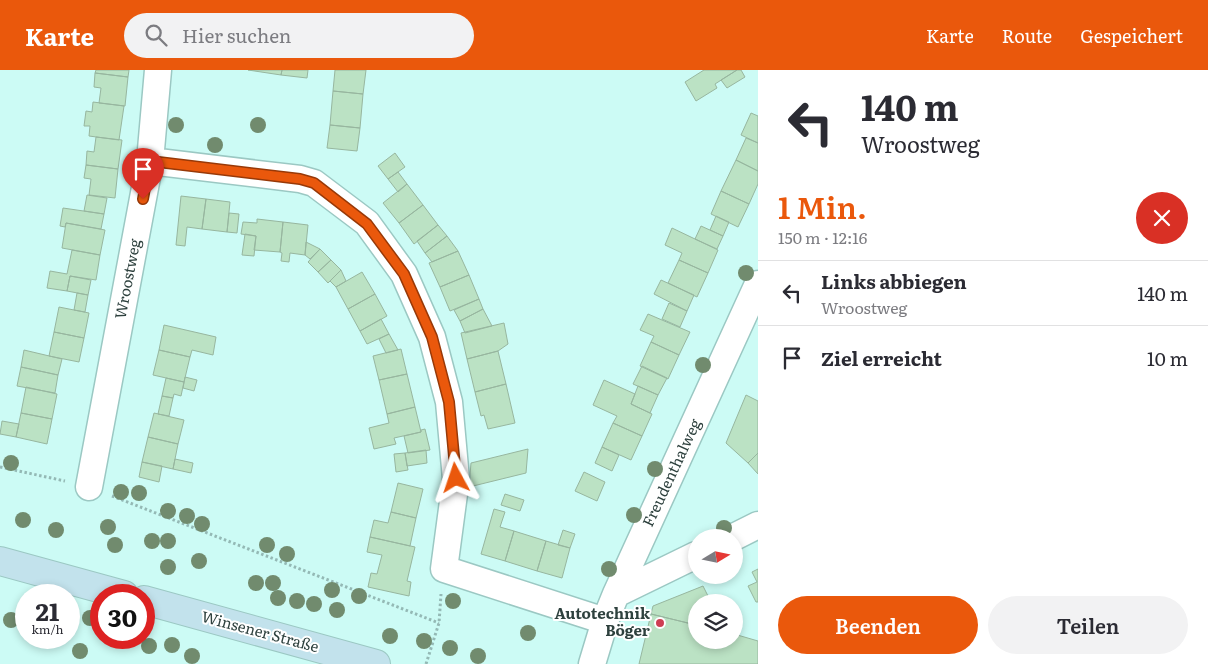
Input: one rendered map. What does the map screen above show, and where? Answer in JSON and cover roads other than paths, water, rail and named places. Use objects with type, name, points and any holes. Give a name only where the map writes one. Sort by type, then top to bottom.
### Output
[{"type":"main road","points":[[0,561],[90,586]]},
{"type":"main road","name":"Winsener Straße","points":[[155,603],[376,664]]},
{"type":"street","name":"Wroostweg","points":[[88,487],[150,161],[158,70]]},
{"type":"street","points":[[150,161],[300,179],[314,183],[367,224],[404,274],[432,337],[449,402],[456,478],[444,569],[605,621]]},
{"type":"street","name":"Freudenthalweg","points":[[592,664],[605,621],[616,594],[758,284]]},
{"type":"street","points":[[743,532],[758,525]]},
{"type":"street","points":[[616,594],[688,559]]},
{"type":"place","name":"Autotechnik Böger","points":[[660,623]]}]
